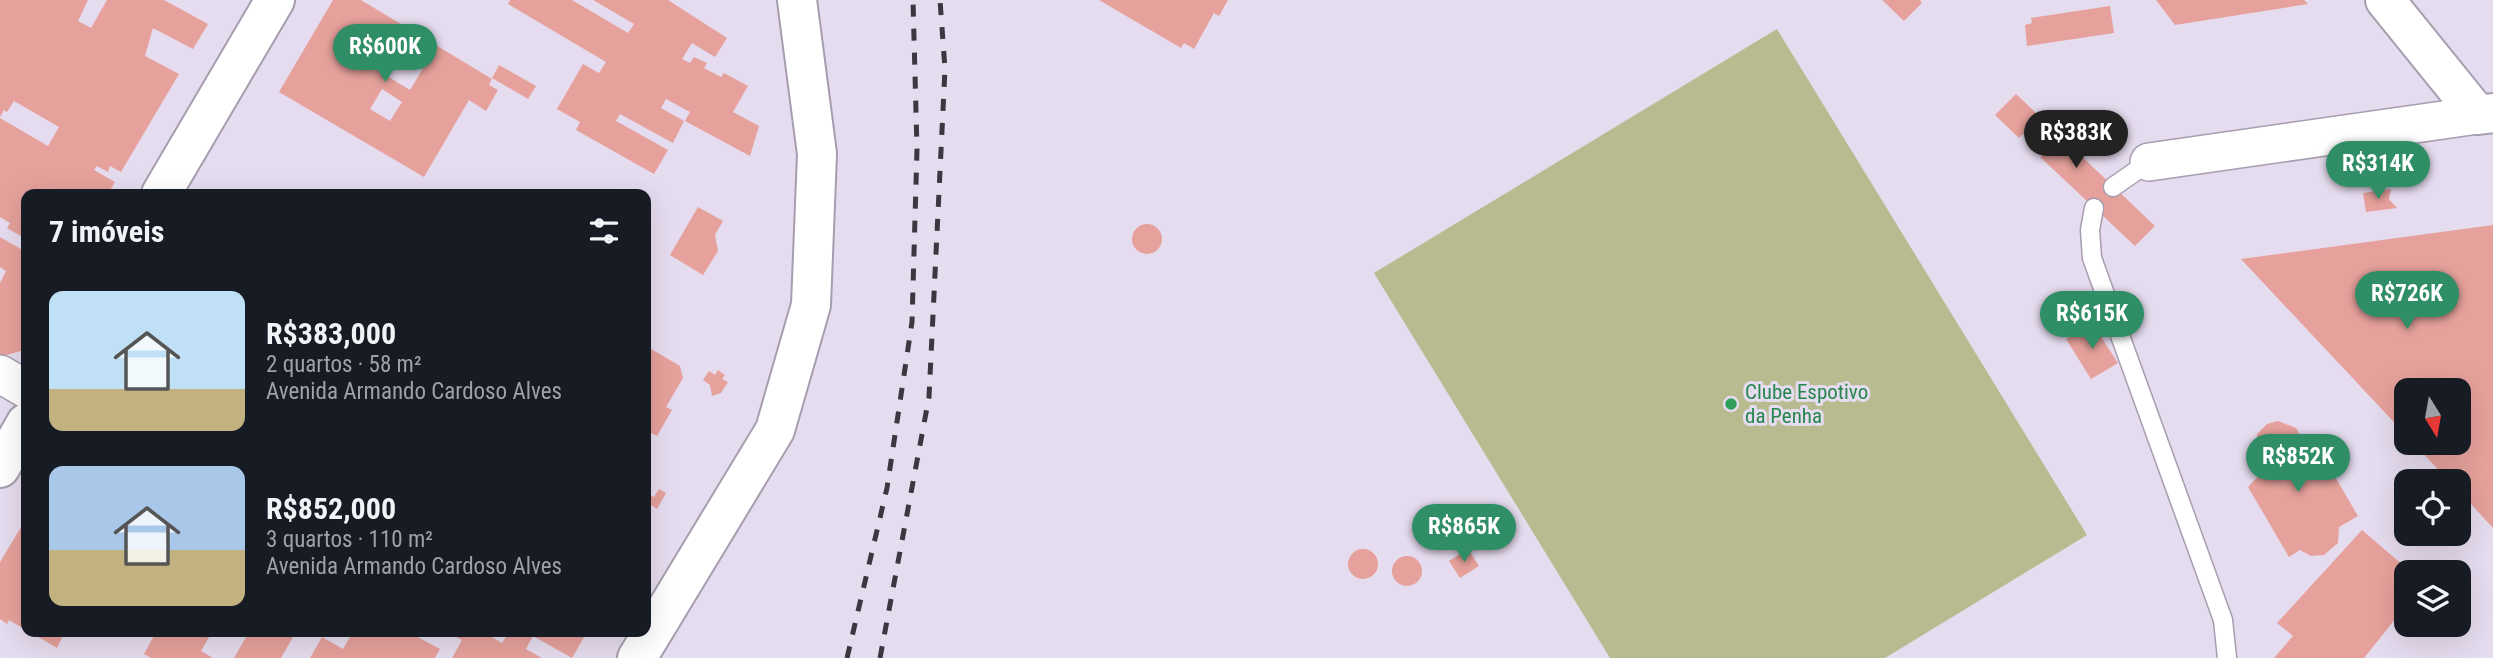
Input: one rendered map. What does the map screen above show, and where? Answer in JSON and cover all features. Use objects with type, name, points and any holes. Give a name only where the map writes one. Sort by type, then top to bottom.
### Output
[{"type":"main road","points":[[164,189],[275,0]]},
{"type":"main road","points":[[651,633],[775,430],[811,304],[817,154],[797,0]]},
{"type":"main road","points":[[2385,0],[2485,114]]},
{"type":"main road","points":[[0,468],[21,432]]},
{"type":"main road","points":[[636,658],[649,637]]},
{"type":"street","points":[[2149,162],[2485,114]]},
{"type":"street","points":[[0,374],[21,386]]},
{"type":"lane","points":[[2113,187],[2149,162]]},
{"type":"lane","points":[[2094,208],[2090,230],[2092,258],[2223,620],[2227,658]]},
{"type":"green space","name":"Clube Espotivo da Penha","points":[[1777,29],[2087,535],[1885,658],[1610,658],[1374,273]]},
{"type":"building","points":[[0,0],[88,0],[78,21],[91,28],[107,0],[164,0],[208,24],[193,49],[153,28],[145,56],[179,74],[121,172],[110,166],[108,172],[97,166],[94,170],[115,182],[111,189],[21,189],[21,236],[7,228],[10,223],[0,217],[0,118],[48,146],[59,127],[14,101],[0,117]]},
{"type":"building","points":[[333,0],[361,0],[492,79],[489,85],[498,90],[486,111],[469,100],[424,177],[279,92]],"holes":[[[409,39],[432,53],[410,90],[387,76]],[[382,89],[402,102],[390,121],[370,109]]]},
{"type":"building","points":[[510,0],[572,0],[628,33],[634,24],[593,0],[668,0],[727,38],[715,57],[692,43],[682,59],[690,63],[694,57],[707,63],[704,68],[721,77],[724,73],[748,86],[733,112],[759,126],[750,156],[685,121],[690,112],[666,99],[661,108],[684,121],[673,143],[620,114],[616,121],[668,150],[654,174],[576,130],[580,122],[557,109],[583,64],[599,73],[606,62],[508,4]]},
{"type":"building","points":[[1099,0],[1228,0],[1219,16],[1214,13],[1194,49],[1184,43],[1181,48]]},
{"type":"building","points":[[1882,0],[1920,0],[1922,3],[1904,21]]},
{"type":"building","points":[[2156,0],[2304,0],[2308,4],[2175,25]]},
{"type":"building","points":[[2110,6],[2114,33],[2027,46],[2025,25],[2032,23],[2031,18]]},
{"type":"building","points":[[499,65],[536,86],[528,99],[492,78]]},
{"type":"building","points":[[2016,94],[2155,226],[2135,246],[2040,157],[2044,154],[2023,134],[2019,138],[1995,115]]},
{"type":"building","points":[[2391,189],[2389,199],[2397,208],[2366,212],[2363,193]]},
{"type":"building","points":[[698,207],[723,221],[715,235],[718,251],[703,275],[670,255]]},
{"type":"building","points":[[1147,224],[1158,228],[1162,239],[1158,250],[1147,254],[1136,250],[1132,239],[1136,228]]},
{"type":"building","points":[[2493,225],[2493,528],[2471,504],[2471,469],[2438,469],[2424,455],[2471,455],[2471,378],[2394,378],[2394,422],[2241,259]]},
{"type":"building","points":[[0,237],[21,249],[21,351],[0,357],[0,283],[6,271],[0,267]]},
{"type":"building","points":[[2092,323],[2118,363],[2091,379],[2066,339]]},
{"type":"building","points":[[651,349],[680,366],[683,378],[666,407],[672,410],[657,436],[651,433]]},
{"type":"building","points":[[718,370],[725,375],[722,379],[728,382],[721,393],[712,396],[710,385],[703,380],[709,371],[715,375]]},
{"type":"building","points":[[2278,421],[2296,428],[2326,480],[2334,475],[2358,516],[2339,527],[2338,543],[2324,555],[2311,556],[2300,550],[2289,557],[2248,487],[2267,467],[2256,452],[2257,434],[2267,424]]},
{"type":"building","points":[[659,489],[666,493],[657,509],[651,505],[651,496],[654,497]]},
{"type":"building","points":[[21,527],[21,627],[9,620],[7,624],[0,619],[0,562]]},
{"type":"building","points":[[2362,530],[2397,560],[2394,560],[2394,621],[2364,658],[2274,658],[2293,636],[2277,623]]},
{"type":"building","points":[[1363,549],[1369,550],[1377,558],[1377,570],[1369,578],[1363,579],[1357,578],[1349,570],[1348,564],[1349,558],[1357,550]]},
{"type":"building","points":[[1468,549],[1479,566],[1460,578],[1449,561]]},
{"type":"building","points":[[1407,556],[1413,557],[1421,565],[1421,577],[1413,585],[1407,586],[1401,585],[1393,577],[1392,571],[1393,565],[1401,557]]},
{"type":"building","points":[[38,637],[62,637],[57,648]]},
{"type":"building","points":[[153,637],[209,637],[201,651],[213,658],[151,658],[144,654]]},
{"type":"building","points":[[246,637],[293,637],[281,658],[234,658]]},
{"type":"building","points":[[322,637],[343,649],[350,637],[417,637],[440,649],[435,658],[310,658]]},
{"type":"building","points":[[456,637],[492,637],[502,643],[506,637],[532,637],[526,649],[542,658],[452,658],[462,640]]},
{"type":"building","points":[[535,637],[584,637],[572,658]]},
{"type":"railway","points":[[847,658],[887,488],[912,322],[917,149],[913,0]]},
{"type":"railway","points":[[880,658],[929,397],[945,69],[940,0]]},
{"type":"place","name":"Clube Espotivo da Penha","points":[[1731,404]]}]
